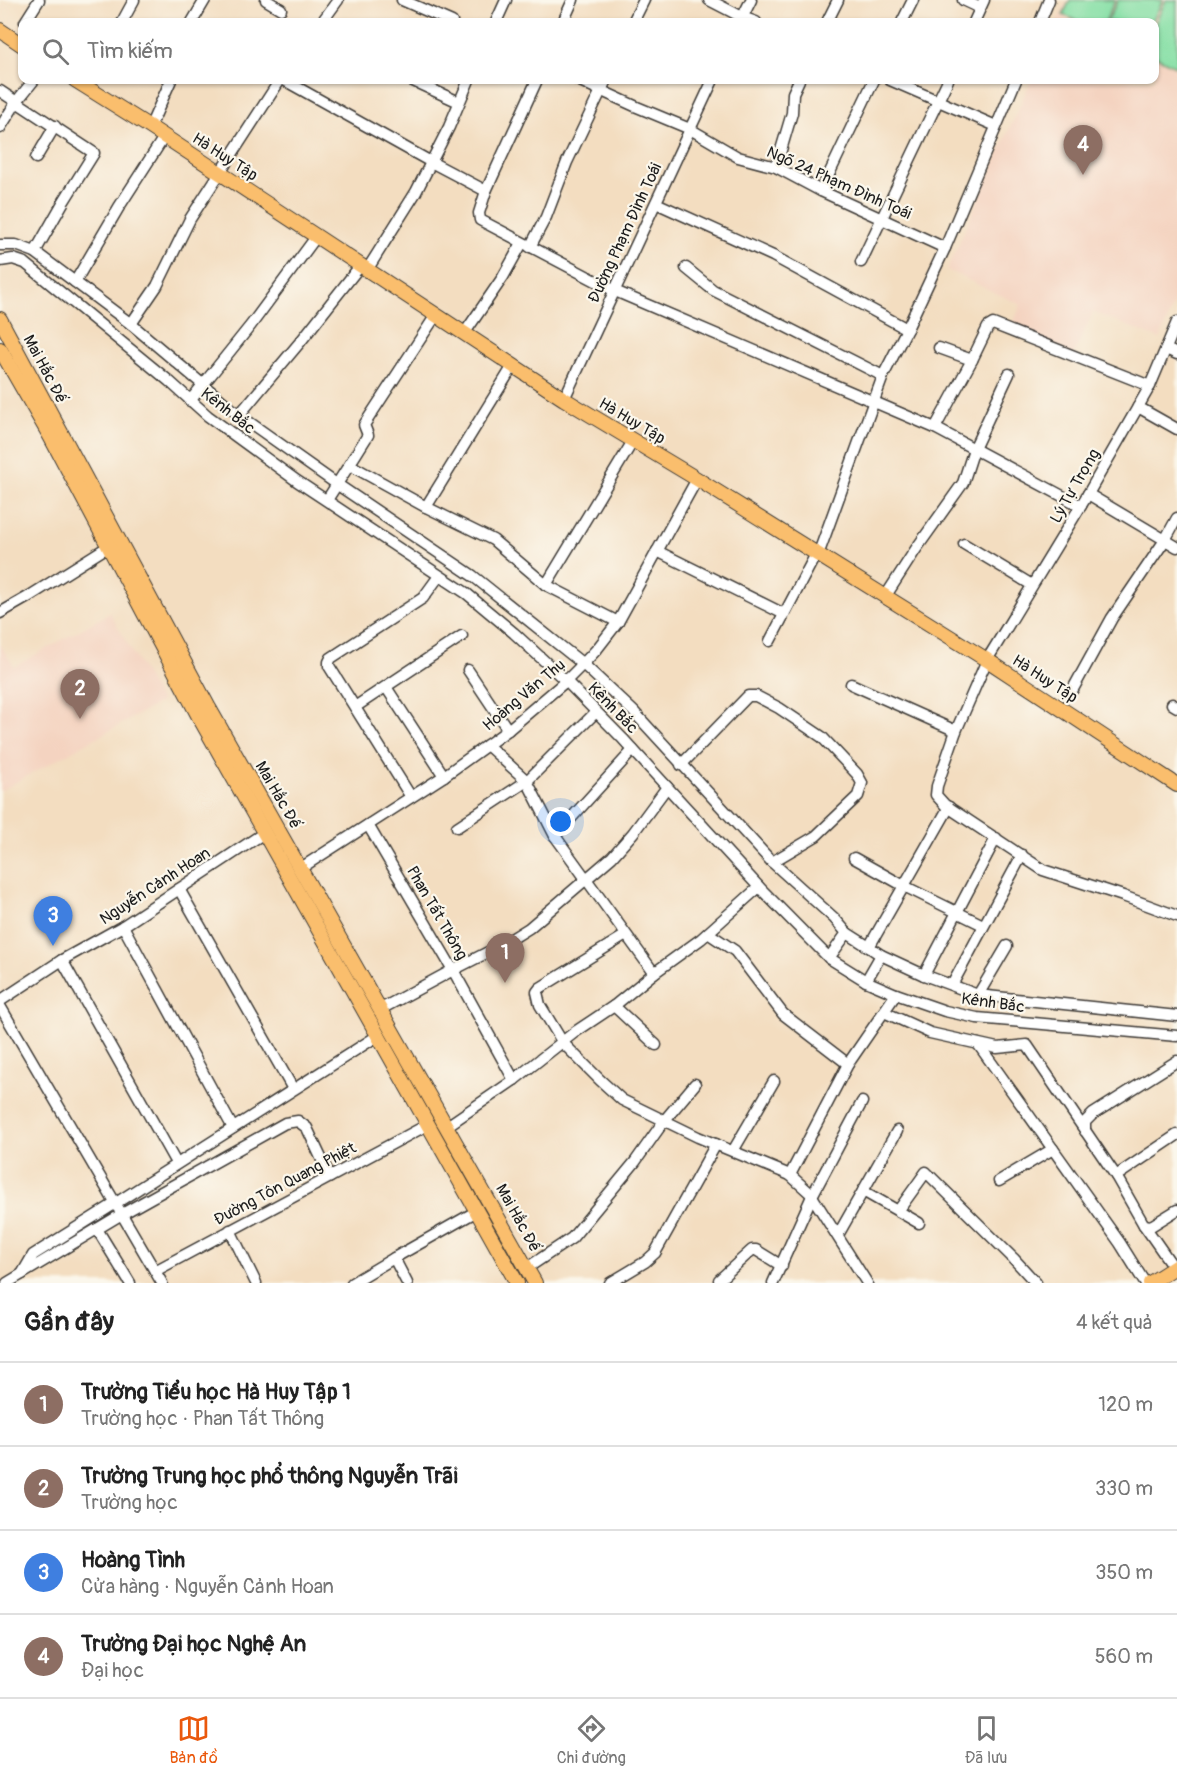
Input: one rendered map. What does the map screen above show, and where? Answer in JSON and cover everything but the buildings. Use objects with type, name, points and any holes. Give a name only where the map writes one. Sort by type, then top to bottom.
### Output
[{"type":"main road","points":[[0,30],[18,41]]},
{"type":"main road","name":"Hà Huy Tập","points":[[91,84],[164,137],[564,399],[987,660],[1177,785]]},
{"type":"main road","name":"Mai Hắc Đế","points":[[0,319],[109,546],[204,711],[301,868],[379,1035],[518,1283]]},
{"type":"main road","name":"Mai Hắc Đế","points":[[0,349],[62,446],[204,711],[264,833],[346,962],[381,1009],[535,1283]]},
{"type":"main road","points":[[1150,1283],[1176,1267]]},
{"type":"street","points":[[28,18],[39,0]]},
{"type":"street","points":[[124,18],[134,0]]},
{"type":"street","points":[[194,18],[204,0]]},
{"type":"street","points":[[266,0],[281,9]]},
{"type":"street","points":[[325,18],[338,0]]},
{"type":"street","points":[[402,0],[443,18]]},
{"type":"street","points":[[498,18],[506,0]]},
{"type":"street","points":[[565,18],[573,0]]},
{"type":"street","points":[[635,18],[644,0]]},
{"type":"street","points":[[709,0],[738,18]]},
{"type":"street","points":[[742,18],[751,0]]},
{"type":"street","points":[[829,18],[838,0]]},
{"type":"street","points":[[904,18],[912,0]]},
{"type":"street","points":[[963,0],[982,4],[976,18]]},
{"type":"street","points":[[1042,18],[1050,0]]},
{"type":"street","points":[[0,128],[31,84]]},
{"type":"street","points":[[150,127],[169,84]]},
{"type":"street","points":[[131,324],[157,286],[187,225],[219,173],[279,84]]},
{"type":"street","points":[[289,84],[486,191]]},
{"type":"street","points":[[420,84],[459,102]]},
{"type":"street","points":[[239,415],[363,268],[404,212],[449,127],[467,84]]},
{"type":"street","points":[[535,84],[486,191],[479,219],[615,291],[935,428],[1081,506]]},
{"type":"street","name":"Ngõ 24 Phạm Đình Toái","points":[[587,84],[690,129],[738,157],[776,167],[821,191],[945,248]]},
{"type":"street","points":[[464,334],[546,217],[567,162],[604,84]]},
{"type":"street","name":"Đường Phạm Đình Toái","points":[[564,399],[711,84]]},
{"type":"street","points":[[776,167],[792,113],[793,93],[797,84]]},
{"type":"street","points":[[821,191],[872,84]]},
{"type":"street","points":[[900,84],[996,126]]},
{"type":"street","points":[[861,262],[946,84]]},
{"type":"street","points":[[770,641],[817,555],[883,376],[945,248],[1014,84]]},
{"type":"street","points":[[0,91],[94,152],[35,252]]},
{"type":"street","points":[[36,158],[55,126]]},
{"type":"street","points":[[75,282],[164,137]]},
{"type":"street","points":[[656,203],[773,256],[907,329]]},
{"type":"street","points":[[190,401],[251,325],[316,237]]},
{"type":"street","name":"Kênh Bắc","points":[[0,245],[16,245],[35,252],[131,324],[239,415],[473,576],[583,664],[633,711],[772,862],[834,918],[847,933],[881,955],[924,975],[978,995],[1177,1016]]},
{"type":"street","points":[[0,261],[14,259],[16,245]]},
{"type":"street","name":"Kênh Bắc","points":[[14,259],[25,263],[45,279],[217,423],[297,481],[466,593],[514,633],[566,681],[633,750],[759,887],[829,958],[866,981],[945,1011],[977,1018],[1177,1036]]},
{"type":"street","points":[[686,268],[713,290],[883,376]]},
{"type":"street","points":[[327,500],[368,435],[364,425],[436,315]]},
{"type":"street","name":"Lý Tự Trọng","points":[[949,807],[936,795],[937,786],[956,731],[987,660],[1081,506],[1150,386],[1177,322]]},
{"type":"street","points":[[935,428],[988,327],[993,324],[1150,386]]},
{"type":"street","points":[[939,348],[972,360]]},
{"type":"street","points":[[1166,349],[1177,354]]},
{"type":"street","points":[[426,507],[513,366]]},
{"type":"street","points":[[885,597],[963,483],[974,449],[1009,374]]},
{"type":"street","points":[[1138,407],[1177,429]]},
{"type":"street","points":[[546,585],[633,441]]},
{"type":"street","points":[[350,465],[426,507],[493,540],[546,585],[618,622]]},
{"type":"street","name":"Hoàng Văn Thụ","points":[[301,868],[444,776],[508,730],[566,681],[597,649],[618,622],[697,479]]},
{"type":"street","points":[[1088,494],[1177,547]]},
{"type":"street","points":[[1073,689],[1112,618],[1165,540],[1177,518]]},
{"type":"street","points":[[964,544],[1032,585]]},
{"type":"street","points":[[0,613],[109,546]]},
{"type":"street","points":[[657,551],[784,614]]},
{"type":"street","points":[[411,797],[329,666],[329,660],[423,598],[439,576]]},
{"type":"street","points":[[355,707],[462,636]]},
{"type":"street","points":[[468,670],[508,730]]},
{"type":"street","points":[[851,684],[956,731]]},
{"type":"street","points":[[386,687],[444,776]]},
{"type":"street","points":[[681,765],[748,696],[756,696],[779,708],[822,737],[862,783],[858,796],[816,836],[772,862]]},
{"type":"street","points":[[457,827],[527,781],[596,712]]},
{"type":"street","points":[[487,745],[527,781],[555,836],[654,973]]},
{"type":"street","points":[[555,836],[633,750]]},
{"type":"street","points":[[381,1009],[500,946],[529,928],[612,857],[667,787]]},
{"type":"street","points":[[869,947],[949,807],[1043,870],[1113,892],[1177,916]]},
{"type":"street","name":"Phan Tất Thông","points":[[368,825],[514,1080]]},
{"type":"street","name":"Nguyễn Cảnh Hoan","points":[[0,1001],[62,960],[123,926],[264,833]]},
{"type":"street","points":[[924,975],[996,838]]},
{"type":"street","points":[[952,985],[1022,855]]},
{"type":"street","points":[[854,858],[904,886],[983,925]]},
{"type":"street","points":[[447,1126],[614,1006],[708,933],[759,887]]},
{"type":"street","points":[[179,889],[293,1089]]},
{"type":"street","points":[[123,926],[233,1128]]},
{"type":"street","points":[[708,933],[735,951],[783,1014],[848,1064]]},
{"type":"street","points":[[829,958],[847,933]]},
{"type":"street","points":[[626,935],[537,992],[540,1005],[563,1043],[622,1100],[664,1121],[790,1175],[812,1196],[867,1283]]},
{"type":"street","points":[[978,995],[1007,946]]},
{"type":"street","points":[[866,981],[881,955]]},
{"type":"street","points":[[62,960],[177,1163]]},
{"type":"street","points":[[790,1175],[848,1064],[896,994]]},
{"type":"street","points":[[0,1006],[116,1203],[157,1279]]},
{"type":"street","points":[[614,1006],[656,1045]]},
{"type":"street","points":[[884,1012],[930,1033],[998,1048],[1027,1045],[1116,1176],[1144,1225],[1176,1267]]},
{"type":"street","points":[[22,1274],[33,1255],[379,1035]]},
{"type":"street","points":[[978,1044],[1120,1243],[1145,1283]]},
{"type":"street","points":[[1085,1131],[1085,1122],[1093,1114],[1177,1061]]},
{"type":"street","points":[[733,1151],[774,1081]]},
{"type":"street","points":[[527,1268],[572,1238],[695,1084]]},
{"type":"street","points":[[773,1283],[812,1196],[862,1102]]},
{"type":"street","points":[[7,1283],[122,1214],[285,1123],[298,1121],[307,1128],[330,1177]]},
{"type":"street","name":"Đường Tôn Quang Phiệt","points":[[157,1279],[230,1230],[429,1124]]},
{"type":"street","points":[[838,1235],[897,1131]]},
{"type":"street","points":[[1116,1176],[1177,1135]]},
{"type":"street","points":[[610,1283],[645,1263],[655,1253],[716,1144]]},
{"type":"street","points":[[999,1180],[1053,1149]]},
{"type":"street","points":[[898,1211],[926,1172],[1036,1283]]},
{"type":"street","points":[[863,1191],[920,1223]]},
{"type":"street","points":[[1144,1225],[1151,1226],[1177,1210]]},
{"type":"street","points":[[352,1283],[477,1211]]},
{"type":"street","points":[[97,1229],[130,1283]]},
{"type":"street","points":[[230,1230],[256,1283]]},
{"type":"street","points":[[719,1280],[752,1250],[756,1250],[782,1266]]},
{"type":"street","points":[[394,1258],[407,1283]]},
{"type":"shaded area","points":[[1067,0],[1177,0],[1177,295],[1160,339],[1093,312],[1073,356],[1011,328],[1021,305],[947,270],[1029,84],[1159,84],[1159,18],[1059,18]]},
{"type":"shaded area","points":[[110,613],[161,702],[0,791],[0,644],[14,667]]},
{"type":"green space","points":[[1070,0],[1115,0],[1107,18],[1070,18],[1063,15]]},
{"type":"green space","points":[[1118,0],[1163,0],[1154,18],[1109,18]]},
{"type":"green space","points":[[1166,0],[1177,0],[1177,67],[1159,58],[1158,18]]},
{"type":"place","name":"Trường Đại học Nghệ An","points":[[1083,175]]},
{"type":"place","name":"Trường Trung học phổ thông Nguyễn Trãi","points":[[80,719]]},
{"type":"place","name":"Hoàng Tình","points":[[53,946]]},
{"type":"place","name":"Trường Tiểu học Hà Huy Tập 1","points":[[505,983]]}]
